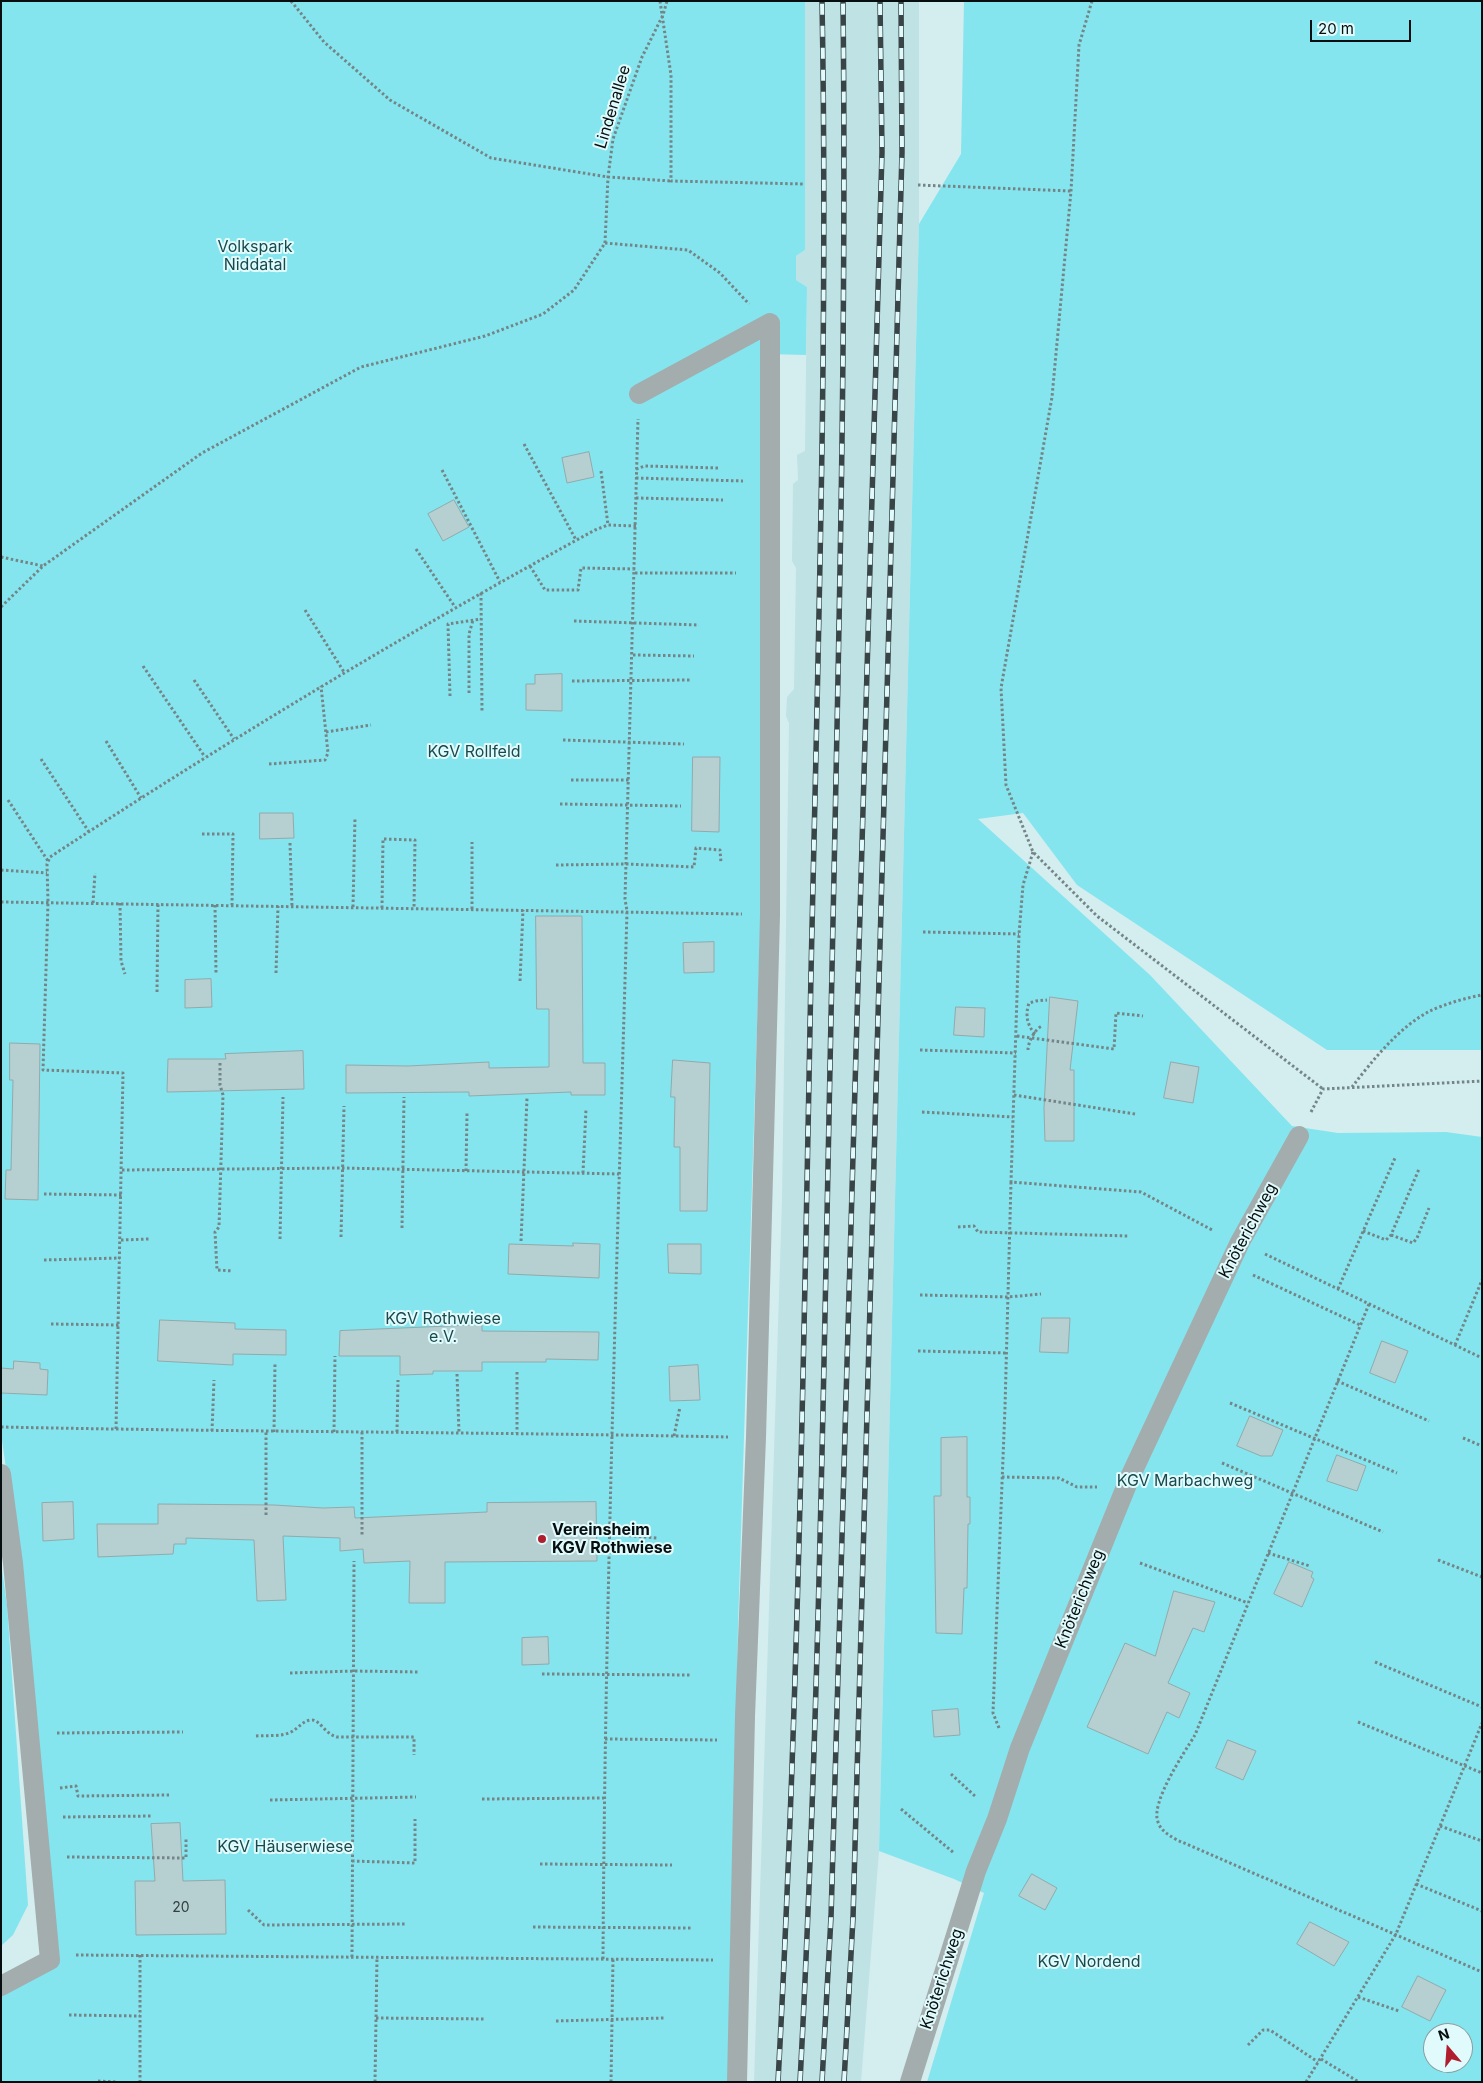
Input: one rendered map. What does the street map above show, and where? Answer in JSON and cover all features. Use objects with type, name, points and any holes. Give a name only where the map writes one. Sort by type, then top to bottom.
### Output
[{"type":"lane","points":[[639,394],[770,323],[770,915],[756,1437],[745,1716],[737,2082]]},
{"type":"lane","name":"Knöterichweg","points":[[910,2082],[976,1870],[997,1819],[1020,1748],[1130,1476],[1240,1242],[1298,1136]]},
{"type":"lane","points":[[1,1474],[13,1563],[50,1960],[1,1986]]},
{"type":"path","points":[[292,1],[324,42],[390,100],[491,158],[608,176],[671,182],[804,184]]},
{"type":"path","points":[[660,1],[671,75],[671,182]]},
{"type":"path","name":"Lindenallee","points":[[605,243],[608,176],[613,139],[642,57],[663,15],[667,1]]},
{"type":"path","points":[[1092,1],[1079,44],[1071,191],[1052,397],[1001,688],[1006,785],[1033,852],[1097,916],[1324,1089],[1482,1081]]},
{"type":"path","points":[[918,185],[1071,191]]},
{"type":"path","points":[[1,607],[43,566],[202,453],[361,366],[485,336],[543,314],[574,290],[605,243],[688,250],[720,273],[770,323]]},
{"type":"path","points":[[603,1959],[609,1534],[627,911],[625,899],[639,394]]},
{"type":"path","points":[[524,444],[576,540]]},
{"type":"path","points":[[636,469],[645,466],[718,468]]},
{"type":"path","points":[[442,470],[500,582]]},
{"type":"path","points":[[601,472],[608,525]]},
{"type":"path","points":[[636,478],[746,481]]},
{"type":"path","points":[[636,498],[723,500]]},
{"type":"path","points":[[116,1429],[123,1073],[43,1070],[48,902],[47,872],[50,858],[234,739],[455,607],[576,540],[608,525],[636,526]]},
{"type":"path","points":[[416,549],[455,607]]},
{"type":"path","points":[[1,557],[43,566]]},
{"type":"path","points":[[530,566],[545,590],[578,590],[581,568],[736,573]]},
{"type":"path","points":[[481,593],[482,712]]},
{"type":"path","points":[[305,610],[344,672]]},
{"type":"path","points":[[450,696],[448,624],[481,619]]},
{"type":"path","points":[[469,693],[469,634],[473,620]]},
{"type":"path","points":[[574,621],[700,625]]},
{"type":"path","points":[[633,655],[694,656]]},
{"type":"path","points":[[143,666],[205,757]]},
{"type":"path","points":[[194,680],[234,739]]},
{"type":"path","points":[[572,681],[690,680]]},
{"type":"path","points":[[269,764],[325,760],[328,753],[321,686]]},
{"type":"path","points":[[326,732],[371,725]]},
{"type":"path","points":[[564,740],[684,744]]},
{"type":"path","points":[[106,741],[141,798]]},
{"type":"path","points":[[41,759],[88,832]]},
{"type":"path","points":[[571,780],[629,780]]},
{"type":"path","points":[[8,800],[48,862]]},
{"type":"path","points":[[560,804],[682,806]]},
{"type":"path","points":[[353,907],[355,817]]},
{"type":"path","points":[[202,834],[233,834],[232,905]]},
{"type":"path","points":[[382,908],[383,840],[415,840],[414,908]]},
{"type":"path","points":[[472,842],[472,909]]},
{"type":"path","points":[[290,843],[292,906]]},
{"type":"path","points":[[556,865],[626,864],[694,867],[696,848],[720,850],[722,863]]},
{"type":"path","points":[[1020,1748],[1004,1738],[993,1713],[1019,934],[1023,885],[1033,852]]},
{"type":"path","points":[[1,870],[47,872]]},
{"type":"path","points":[[93,903],[95,873]]},
{"type":"path","points":[[1,902],[627,911],[770,915]]},
{"type":"path","points":[[120,903],[120,961],[125,974]]},
{"type":"path","points":[[156,992],[158,904]]},
{"type":"path","points":[[215,905],[216,973]]},
{"type":"path","points":[[276,973],[278,906]]},
{"type":"path","points":[[520,981],[523,910]]},
{"type":"path","points":[[923,932],[1019,934]]},
{"type":"path","points":[[1352,1088],[1372,1062],[1398,1035],[1429,1012],[1482,994]]},
{"type":"path","points":[[1034,1036],[1028,1022],[1027,1012],[1030,1004],[1036,1001],[1047,1000]]},
{"type":"path","points":[[1017,1036],[1034,1036],[1114,1049],[1116,1013],[1143,1016]]},
{"type":"path","points":[[1028,1050],[1028,1044],[1037,1028],[1042,1026]]},
{"type":"path","points":[[920,1050],[1016,1053]]},
{"type":"path","points":[[220,1064],[220,1085],[223,1095],[219,1227],[215,1232],[217,1270],[233,1271]]},
{"type":"path","points":[[1298,1136],[1324,1089]]},
{"type":"path","points":[[1014,1095],[1134,1114]]},
{"type":"path","points":[[280,1239],[283,1097]]},
{"type":"path","points":[[402,1228],[404,1098]]},
{"type":"path","points":[[521,1241],[527,1098]]},
{"type":"path","points":[[340,1237],[344,1106]]},
{"type":"path","points":[[583,1173],[586,1109]]},
{"type":"path","points":[[922,1112],[1013,1117]]},
{"type":"path","points":[[466,1171],[467,1113]]},
{"type":"path","points":[[1338,1289],[1395,1158]]},
{"type":"path","points":[[122,1170],[342,1168],[619,1174]]},
{"type":"path","points":[[1363,1231],[1386,1240],[1391,1235],[1419,1169]]},
{"type":"path","points":[[1011,1182],[1141,1192],[1218,1233],[1482,1358]]},
{"type":"path","points":[[44,1194],[122,1195]]},
{"type":"path","points":[[1391,1235],[1413,1243],[1417,1238],[1429,1208]]},
{"type":"path","points":[[958,1227],[974,1226],[978,1232],[1129,1236]]},
{"type":"path","points":[[121,1240],[149,1239]]},
{"type":"path","points":[[44,1260],[120,1258]]},
{"type":"path","points":[[1250,1274],[1360,1325]]},
{"type":"path","points":[[1455,1345],[1482,1280]]},
{"type":"path","points":[[920,1294],[1008,1297],[1041,1294]]},
{"type":"path","points":[[1369,1304],[1195,1735],[1170,1779],[1156,1810],[1157,1821],[1162,1830],[1177,1840],[1482,1972]]},
{"type":"path","points":[[51,1324],[119,1325]]},
{"type":"path","points":[[918,1351],[1006,1353]]},
{"type":"path","points":[[334,1356],[334,1432]]},
{"type":"path","points":[[274,1432],[275,1363]]},
{"type":"path","points":[[517,1372],[517,1432]]},
{"type":"path","points":[[457,1374],[459,1433]]},
{"type":"path","points":[[212,1431],[214,1380]]},
{"type":"path","points":[[398,1380],[398,1432]]},
{"type":"path","points":[[1338,1381],[1429,1421]]},
{"type":"path","points":[[1230,1403],[1314,1440],[1397,1473]]},
{"type":"path","points":[[674,1436],[680,1407]]},
{"type":"path","points":[[1,1427],[266,1432],[517,1432],[613,1436],[756,1437]]},
{"type":"path","points":[[266,1432],[266,1515]]},
{"type":"path","points":[[362,1432],[362,1537]]},
{"type":"path","points":[[1463,1438],[1482,1446]]},
{"type":"path","points":[[1222,1463],[1383,1532]]},
{"type":"path","points":[[1002,1477],[1059,1478],[1077,1487],[1100,1487]]},
{"type":"path","points":[[609,1534],[657,1538]]},
{"type":"path","points":[[1268,1553],[1310,1566]]},
{"type":"path","points":[[1438,1560],[1482,1577]]},
{"type":"path","points":[[352,1957],[354,1562]]},
{"type":"path","points":[[1140,1563],[1248,1603]]},
{"type":"path","points":[[1375,1662],[1482,1707]]},
{"type":"path","points":[[290,1673],[354,1671],[420,1672]]},
{"type":"path","points":[[542,1674],[692,1675]]},
{"type":"path","points":[[256,1736],[291,1732],[304,1722],[313,1720],[318,1722],[329,1735],[414,1737],[414,1755]]},
{"type":"path","points":[[1358,1722],[1482,1773]]},
{"type":"path","points":[[1306,2082],[1396,1934],[1482,1723]]},
{"type":"path","points":[[54,1733],[183,1732]]},
{"type":"path","points":[[605,1739],[718,1740]]},
{"type":"path","points":[[60,1788],[76,1786],[78,1796],[169,1795]]},
{"type":"path","points":[[270,1800],[416,1797]]},
{"type":"path","points":[[482,1799],[604,1798]]},
{"type":"path","points":[[901,1809],[976,1870]]},
{"type":"path","points":[[63,1817],[152,1816]]},
{"type":"path","points":[[352,1861],[416,1863],[415,1819]]},
{"type":"path","points":[[1440,1826],[1482,1841]]},
{"type":"path","points":[[67,1857],[186,1858],[186,1839]]},
{"type":"path","points":[[540,1864],[672,1865]]},
{"type":"path","points":[[1416,1884],[1482,1911]]},
{"type":"path","points":[[248,1910],[264,1926],[406,1924]]},
{"type":"path","points":[[533,1927],[691,1928]]},
{"type":"path","points":[[49,1954],[741,1960]]},
{"type":"path","points":[[140,1955],[140,2082]]},
{"type":"path","points":[[375,2082],[377,1957]]},
{"type":"path","points":[[612,2082],[613,1959]]},
{"type":"path","points":[[1358,1996],[1398,2011]]},
{"type":"path","points":[[69,2015],[140,2016]]},
{"type":"path","points":[[376,2018],[485,2019]]},
{"type":"path","points":[[556,2021],[612,2021],[664,2018]]},
{"type":"path","points":[[1248,2045],[1263,2030],[1270,2030],[1320,2061],[1359,2082]]},
{"type":"path","points":[[98,2081],[116,2082]]},
{"type":"shaded area","points":[[805,1],[919,1],[919,224],[879,1851],[861,2082],[754,2082],[782,1200],[789,723],[786,716],[787,697],[794,689],[796,568],[792,561],[793,484],[798,480],[797,455],[805,451],[807,287],[796,280],[796,256],[805,250]]},
{"type":"green space","points":[[1,1],[805,1],[805,250],[796,256],[796,280],[807,287],[806,355],[766,354],[761,903],[738,1626],[730,2082],[1,2082],[1,1987],[43,1958],[25,1604],[1,1433]]},
{"type":"green space","points":[[964,1],[1482,1],[1482,1050],[1327,1050],[1077,885],[1023,813],[978,819],[1150,975],[1292,1126],[1338,1133],[1446,1132],[1482,1137],[1482,2082],[927,2082],[984,1893],[954,1879],[879,1851],[919,224],[961,154]]},
{"type":"green space","points":[[1,1563],[7,1605],[28,1905],[13,1935],[1,1946]]},
{"type":"building","points":[[589,452],[594,477],[567,483],[562,458]]},
{"type":"building","points":[[454,500],[469,527],[443,541],[428,514]]},
{"type":"building","points":[[562,674],[562,711],[526,710],[526,684],[535,684],[535,675]]},
{"type":"building","points":[[693,757],[720,757],[719,832],[692,831]]},
{"type":"building","points":[[260,813],[293,813],[294,838],[260,839]]},
{"type":"building","points":[[536,916],[582,916],[583,1063],[605,1063],[605,1095],[571,1095],[571,1092],[469,1096],[469,1092],[346,1093],[346,1065],[408,1066],[489,1062],[489,1068],[549,1067],[549,1009],[537,1009]]},
{"type":"building","points":[[714,942],[714,972],[684,973],[683,943]]},
{"type":"building","points":[[211,979],[212,1007],[185,1008],[185,980]]},
{"type":"building","points":[[1050,997],[1078,1001],[1070,1070],[1074,1070],[1074,1141],[1045,1141],[1044,1109]]},
{"type":"building","points":[[956,1007],[985,1008],[984,1037],[954,1035]]},
{"type":"building","points":[[10,1043],[40,1044],[38,1200],[5,1199],[6,1170],[11,1170],[13,1080],[10,1080]]},
{"type":"building","points":[[303,1051],[304,1089],[167,1092],[168,1059],[226,1059],[225,1054]]},
{"type":"building","points":[[673,1060],[710,1063],[707,1211],[680,1211],[680,1147],[674,1147],[675,1097],[671,1097]]},
{"type":"building","points":[[1171,1062],[1199,1067],[1193,1103],[1164,1098]]},
{"type":"building","points":[[573,1243],[600,1244],[599,1278],[508,1274],[509,1244],[573,1246]]},
{"type":"building","points":[[668,1244],[701,1244],[701,1274],[669,1273]]},
{"type":"building","points":[[1042,1318],[1070,1318],[1068,1353],[1040,1352]]},
{"type":"building","points":[[160,1320],[235,1323],[235,1329],[286,1330],[286,1355],[233,1354],[233,1365],[158,1361]]},
{"type":"building","points":[[482,1325],[482,1331],[599,1332],[598,1360],[546,1359],[546,1362],[482,1362],[482,1371],[433,1371],[433,1374],[400,1375],[400,1356],[339,1356],[340,1331]]},
{"type":"building","points":[[1382,1341],[1408,1351],[1395,1383],[1370,1373]]},
{"type":"building","points":[[14,1361],[40,1363],[40,1369],[48,1370],[47,1395],[1,1393],[1,1368],[13,1369]]},
{"type":"building","points":[[698,1365],[700,1400],[670,1401],[669,1367]]},
{"type":"building","points":[[1250,1416],[1283,1430],[1272,1456],[1261,1456],[1237,1446]]},
{"type":"building","points":[[967,1437],[967,1497],[970,1497],[970,1524],[968,1524],[967,1588],[964,1588],[962,1634],[936,1633],[934,1496],[941,1496],[941,1438]]},
{"type":"building","points":[[1337,1455],[1366,1466],[1357,1491],[1327,1481]]},
{"type":"building","points":[[73,1502],[74,1539],[43,1541],[42,1503]]},
{"type":"building","points":[[596,1502],[597,1561],[445,1562],[445,1603],[409,1603],[410,1561],[364,1563],[363,1549],[340,1551],[340,1538],[283,1536],[286,1600],[257,1601],[254,1540],[186,1538],[186,1544],[174,1544],[173,1554],[98,1557],[97,1524],[158,1524],[158,1504],[354,1507],[355,1518],[487,1512],[487,1503]]},
{"type":"building","points":[[1289,1562],[1313,1572],[1311,1577],[1314,1579],[1302,1607],[1274,1594]]},
{"type":"building","points":[[1174,1591],[1215,1602],[1204,1632],[1193,1628],[1168,1683],[1190,1693],[1179,1718],[1167,1712],[1148,1754],[1087,1727],[1125,1643],[1155,1656]]},
{"type":"building","points":[[548,1637],[549,1664],[522,1665],[522,1638]]},
{"type":"building","points":[[958,1709],[960,1735],[934,1737],[932,1711]]},
{"type":"building","points":[[1228,1740],[1256,1751],[1243,1780],[1216,1768]]},
{"type":"building","points":[[180,1823],[183,1881],[225,1880],[226,1934],[136,1935],[135,1881],[155,1881],[151,1824]]},
{"type":"building","points":[[1032,1874],[1057,1888],[1045,1910],[1019,1896]]},
{"type":"building","points":[[1310,1922],[1349,1942],[1334,1966],[1297,1944]]},
{"type":"building","points":[[1418,1976],[1446,1990],[1430,2021],[1402,2007]]},
{"type":"railway","points":[[778,2082],[791,1805],[806,1251],[823,366],[824,123],[822,1]]},
{"type":"railway","points":[[800,2082],[816,1702],[825,1322],[844,268],[843,1]]},
{"type":"railway","points":[[822,2082],[831,1917],[882,152],[880,1]]},
{"type":"railway","points":[[844,2082],[853,1918],[902,152],[901,1]]},
{"type":"place","name":"Vereinsheim KGV Rothwiese","points":[[542,1539]]},
{"type":"park label","name":"Volkspark Niddatal","points":[[255,256]]},
{"type":"park label","name":"KGV Rollfeld","points":[[474,752]]},
{"type":"park label","name":"KGV Rothwiese e.V.","points":[[443,1328]]},
{"type":"park label","name":"KGV Marbachweg","points":[[1185,1481]]},
{"type":"park label","name":"KGV Häuserwiese","points":[[285,1847]]},
{"type":"park label","name":"KGV Nordend","points":[[1089,1962]]}]
